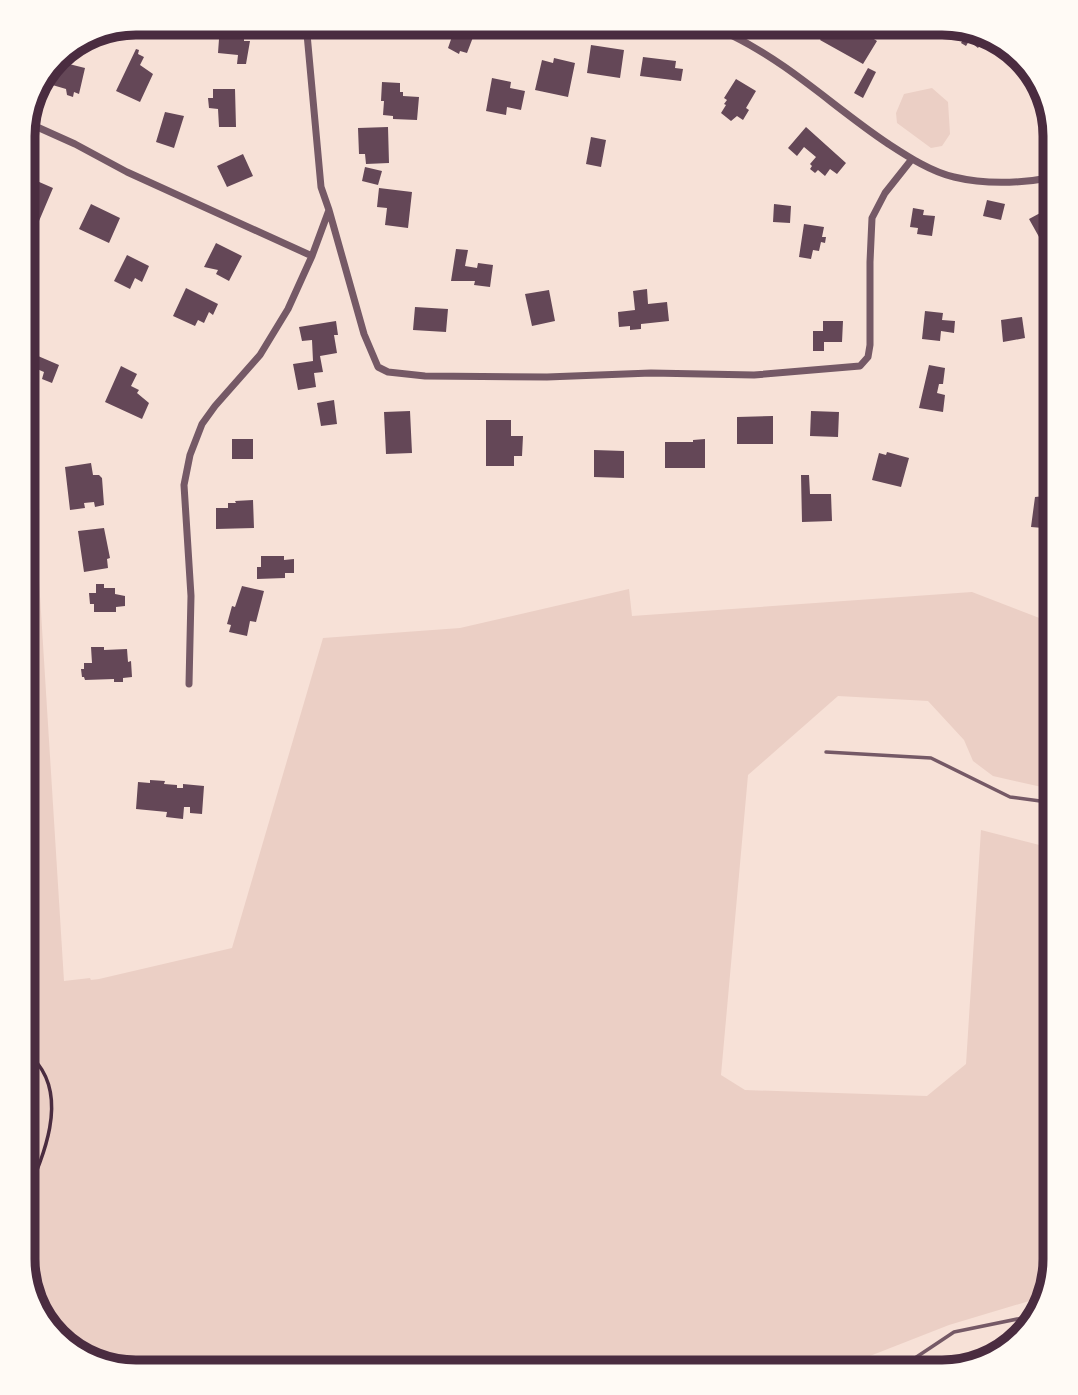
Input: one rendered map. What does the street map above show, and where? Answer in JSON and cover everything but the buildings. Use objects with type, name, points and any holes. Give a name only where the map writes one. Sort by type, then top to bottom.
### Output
[{"type":"street","points":[[307,35],[321,187],[364,334],[378,367],[388,372],[425,376],[547,377],[650,373],[754,375],[860,366],[868,357],[870,345],[872,218],[885,193],[912,159]]},
{"type":"street","points":[[732,35],[804,80],[867,130],[912,159],[953,177],[1000,182],[1043,179]]},
{"type":"street","points":[[35,126],[139,178],[312,256]]},
{"type":"street","points":[[189,684],[191,596],[184,485],[190,455],[202,424],[260,355],[288,309],[329,210]]},
{"type":"lane","points":[[826,752],[931,758],[1010,797],[1043,801]]},
{"type":"lane","points":[[912,1360],[954,1332],[1024,1318]]},
{"type":"path","points":[[35,1059],[43,1070],[53,1097],[49,1125],[35,1175]]},
{"type":"shaded area","points":[[932,88],[948,102],[950,134],[942,146],[931,148],[897,123],[896,113],[904,94]]},
{"type":"shaded area","points":[[35,516],[64,981],[99,979],[232,948],[323,638],[460,628],[629,589],[632,616],[972,592],[1043,619],[1043,787],[993,776],[973,761],[964,740],[928,701],[838,696],[748,775],[721,1075],[745,1090],[927,1096],[966,1064],[981,830],[1043,846],[1043,1259],[1040,1285],[1035,1299],[949,1325],[860,1360],[136,1360],[110,1357],[91,1350],[69,1335],[45,1304],[37,1279],[35,1259]]}]
